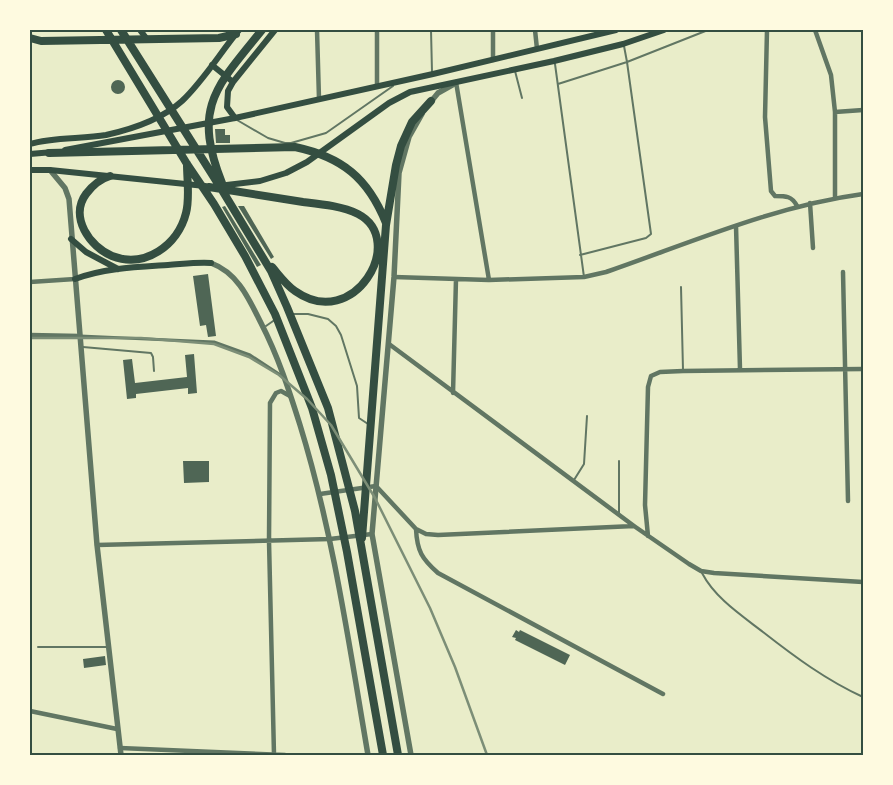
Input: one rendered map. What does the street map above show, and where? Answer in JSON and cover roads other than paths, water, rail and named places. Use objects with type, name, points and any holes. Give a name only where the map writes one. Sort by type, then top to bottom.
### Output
[{"type":"highway","points":[[106,30],[186,164],[214,204],[240,248],[275,314],[312,408],[331,475],[345,543],[383,755]]},
{"type":"highway","points":[[121,30],[257,247],[287,306],[328,408],[355,511],[398,755]]},
{"type":"highway","points":[[229,201],[214,163],[210,147],[208,123],[210,110],[216,92],[224,78],[262,30]]},
{"type":"highway","points":[[30,38],[41,41],[220,38],[238,32]]},
{"type":"highway","points":[[361,550],[386,224],[401,146],[412,122],[431,100]]},
{"type":"highway","points":[[49,153],[295,147],[331,158],[350,170],[370,191],[386,224]]},
{"type":"highway","points":[[110,176],[94,185],[82,201],[81,219],[86,233],[100,248],[117,257],[142,258],[163,249],[178,232],[186,214],[188,196],[186,164]]},
{"type":"highway","points":[[209,187],[312,203],[358,214],[366,220],[373,230],[377,249],[375,262],[369,276],[359,288],[348,296],[336,301],[322,302],[309,299],[288,286],[257,247]]},
{"type":"main road","points":[[140,30],[146,38]]},
{"type":"main road","points":[[235,118],[227,107],[228,91],[233,82],[275,30]]},
{"type":"main road","points":[[30,170],[50,170],[209,187],[260,181],[286,173],[307,162],[343,135],[396,99],[410,92],[554,61],[623,44],[664,30]]},
{"type":"main road","points":[[30,154],[49,153],[235,118],[493,60],[611,31]]},
{"type":"main road","points":[[31,143],[106,135],[155,120],[180,102],[196,86],[238,32]]},
{"type":"main road","points":[[212,66],[233,82]]},
{"type":"main road","points":[[72,239],[86,252],[118,269]]},
{"type":"main road","points":[[75,279],[118,269],[196,262],[212,263]]},
{"type":"street","points":[[317,30],[319,98]]},
{"type":"street","points":[[377,30],[377,86]]},
{"type":"street","points":[[493,30],[493,60]]},
{"type":"street","points":[[536,30],[537,49]]},
{"type":"street","points":[[767,30],[765,117],[771,190],[775,196],[788,196],[794,200],[797,206]]},
{"type":"street","points":[[815,30],[831,75],[835,112],[835,198]]},
{"type":"street","points":[[411,755],[372,534],[389,344],[399,173],[409,137],[431,100],[438,93],[456,82],[489,280]]},
{"type":"street","points":[[835,112],[863,110]]},
{"type":"street","points":[[50,170],[67,193],[97,545],[121,755]]},
{"type":"street","points":[[394,277],[489,280],[584,277],[606,272],[797,206],[863,194]]},
{"type":"street","points":[[810,203],[812,248]]},
{"type":"street","points":[[736,226],[740,369]]},
{"type":"street","points":[[212,263],[220,266],[240,285],[264,328],[285,378],[316,474],[330,539],[368,755]]},
{"type":"street","points":[[843,272],[848,501]]},
{"type":"street","points":[[30,282],[75,279]]},
{"type":"street","points":[[453,393],[456,279]]},
{"type":"street","points":[[30,335],[214,342],[250,355],[285,378]]},
{"type":"street","points":[[389,344],[634,526],[701,571],[863,582]]},
{"type":"street","points":[[648,536],[645,505],[648,387],[651,376],[660,372],[740,369],[863,369]]},
{"type":"street","points":[[274,755],[269,541],[270,403],[276,393],[281,391],[291,396]]},
{"type":"street","points":[[320,494],[376,486]]},
{"type":"street","points":[[376,486],[416,529],[426,534],[634,526]]},
{"type":"street","points":[[416,529],[417,546],[427,562],[438,573],[663,694]]},
{"type":"street","points":[[97,545],[330,539],[372,534]]},
{"type":"street","points":[[30,710],[117,729]]},
{"type":"street","points":[[120,748],[285,755]]},
{"type":"lane","points":[[431,30],[432,74]]},
{"type":"lane","points":[[557,84],[628,62],[708,30]]},
{"type":"lane","points":[[580,255],[646,238],[651,234],[628,62],[623,44]]},
{"type":"lane","points":[[554,61],[584,277]]},
{"type":"lane","points":[[514,70],[522,98]]},
{"type":"lane","points":[[235,118],[268,138],[292,143],[326,133],[400,81]]},
{"type":"lane","points":[[681,288],[683,371]]},
{"type":"lane","points":[[285,315],[308,314],[328,319],[336,326],[341,335],[357,386],[359,418],[368,424],[381,428]]},
{"type":"lane","points":[[264,328],[277,318]]},
{"type":"lane","points":[[81,346],[151,353],[154,371]]},
{"type":"lane","points":[[574,482],[584,464],[587,416]]},
{"type":"lane","points":[[619,461],[619,515]]},
{"type":"lane","points":[[701,571],[714,592],[767,635],[826,679],[863,697]]},
{"type":"lane","points":[[38,647],[108,647]]},
{"type":"railway","points":[[30,338],[141,338],[214,344],[249,357],[279,375],[307,399],[331,425],[375,498],[430,608],[455,667],[487,755]]}]
